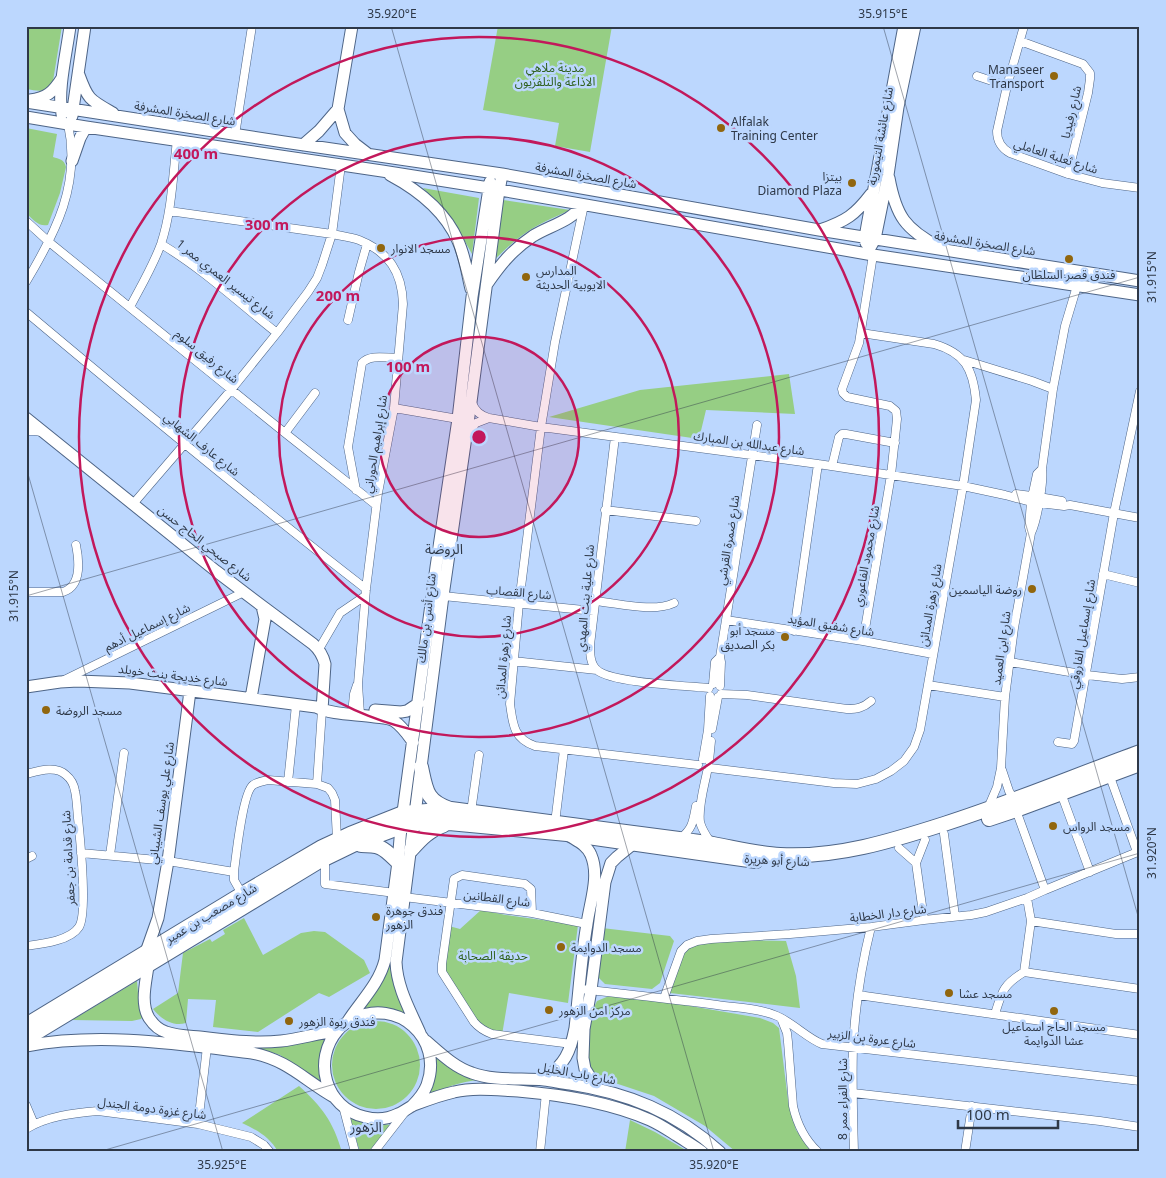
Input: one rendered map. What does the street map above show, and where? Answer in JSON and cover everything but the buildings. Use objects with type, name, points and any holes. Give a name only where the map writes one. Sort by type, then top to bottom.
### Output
[{"type":"highway","name":"شارع أبو هريرة","points":[[450,816],[633,844],[763,862],[796,864],[851,858],[899,848],[944,834],[1015,805],[1064,788],[1140,752]]},
{"type":"highway","name":"شارع أبو هريرة","points":[[1080,780],[1109,774],[1140,764]]},
{"type":"highway","points":[[411,850],[426,834],[450,816],[434,802],[425,787],[421,767]]},
{"type":"highway","name":"شارع أبو هريرة","points":[[408,819],[450,816],[472,812],[679,839],[781,855],[824,853],[854,849],[886,842],[987,810],[1015,805]]},
{"type":"highway","name":"شارع مصعب بن عمير","points":[[147,959],[170,938],[337,839],[408,819]]},
{"type":"highway","name":"شارع مصعب بن عمير","points":[[28,1040],[147,959],[325,859],[408,819]]},
{"type":"highway","points":[[353,845],[375,845],[383,848],[398,862]]},
{"type":"main road","points":[[70,26],[63,76],[61,108],[68,124],[71,120],[73,109],[85,26]]},
{"type":"main road","points":[[352,26],[338,109],[344,133],[369,154]]},
{"type":"main road","name":"شارع عائشة التيمورية","points":[[869,247],[874,190],[904,26]]},
{"type":"main road","name":"شارع عائشة التيمورية","points":[[869,247],[888,175],[898,107],[915,26]]},
{"type":"main road","points":[[78,72],[90,100],[118,117]]},
{"type":"main road","points":[[26,102],[47,96],[63,76]]},
{"type":"main road","name":"شارع الصخرة المشرفة","points":[[26,102],[497,173],[819,230],[869,247],[947,251],[1140,281]]},
{"type":"main road","points":[[303,145],[319,131],[338,109]]},
{"type":"main road","name":"شارع الصخرة المشرفة","points":[[26,117],[382,171],[583,205],[869,247],[1029,278],[1140,295]]},
{"type":"main road","points":[[72,161],[86,127]]},
{"type":"main road","points":[[382,171],[407,184],[423,196],[449,225],[462,253],[472,297]]},
{"type":"main road","name":"شارع أنس بن مالك","points":[[348,1022],[372,989],[382,970],[411,850],[408,819],[413,742],[458,419],[472,297],[497,173]]},
{"type":"main road","points":[[888,175],[896,205],[909,227],[916,234],[947,251]]},
{"type":"main road","name":"شارع أنس بن مالك","points":[[422,1036],[399,984],[397,974],[398,862],[421,767],[486,285],[494,189]]},
{"type":"main road","points":[[819,230],[849,218],[863,205],[874,190]]},
{"type":"main road","points":[[486,285],[512,252],[542,230],[570,217],[583,205]]},
{"type":"main road","name":"شارع صبحي الحاج حسن","points":[[26,418],[132,504],[319,649]]},
{"type":"main road","points":[[251,698],[265,618],[262,606]]},
{"type":"main road","points":[[319,649],[325,664],[320,708]]},
{"type":"main road","name":"شارع خديجة بنت خويلد","points":[[26,687],[60,682],[101,681],[130,683],[356,711],[401,712],[407,711],[419,703]]},
{"type":"main road","name":"شارع علي يوسف الشيباني","points":[[190,691],[168,861],[158,918],[147,959],[144,996],[148,1018],[165,1032],[239,1041],[283,1041],[337,1030]]},
{"type":"main road","name":"شارع خديجة بنت خويلد","points":[[356,711],[396,722],[413,742]]},
{"type":"main road","points":[[567,834],[587,847],[593,860],[594,886],[586,924],[583,1058],[585,1069],[597,1088]]},
{"type":"main road","points":[[545,1080],[561,1065],[572,1044],[585,989],[604,882],[608,871],[616,857],[633,844]]},
{"type":"main road","points":[[158,918],[164,932],[170,938]]},
{"type":"main road","points":[[386,1013],[399,1017],[410,1024],[422,1036],[428,1051],[430,1075],[420,1097],[410,1108],[392,1116],[375,1119],[358,1115],[343,1106],[335,1098],[328,1086],[324,1072],[324,1058],[337,1030],[348,1022],[360,1016],[386,1013]]},
{"type":"main road","name":"شارع باب الخليل","points":[[422,1036],[454,1064],[480,1076],[545,1080],[597,1088],[626,1097],[681,1122],[703,1137],[720,1152]]},
{"type":"main road","name":"شارع مصعب بن عمير","points":[[28,1040],[71,1041],[96,1039],[207,1047],[264,1055],[290,1067],[335,1098]]},
{"type":"main road","name":"شارع باب الخليل","points":[[410,1108],[438,1096],[472,1090],[485,1089],[546,1093],[600,1102],[652,1120],[702,1152]]},
{"type":"street","points":[[235,135],[252,26]]},
{"type":"street","name":"شارع ثعلبة العاملي","points":[[1024,26],[1007,86],[997,131],[1000,145],[1010,154],[1068,174],[1102,183],[1140,188]]},
{"type":"street","name":"شارع رفيديا","points":[[1020,40],[1083,64],[1090,73],[1088,93],[1068,174]]},
{"type":"street","points":[[977,76],[1007,86]]},
{"type":"street","points":[[26,282],[49,242],[68,188],[72,161],[68,124]]},
{"type":"street","points":[[130,307],[147,276],[161,244],[169,211],[177,140]]},
{"type":"street","points":[[132,504],[231,390],[317,278],[332,234],[341,165]]},
{"type":"street","name":"شارع زهرة المدائن","points":[[583,205],[555,342],[541,427],[513,661],[510,704],[514,726],[516,733],[521,738],[535,746],[834,783],[857,784],[876,779],[904,761],[914,747],[920,730],[963,486],[976,400],[973,378],[964,360]]},
{"type":"street","name":"شارع إبراهيم الحوراني","points":[[169,211],[332,234],[357,240],[368,244],[384,256],[400,281],[403,304],[394,408],[376,505],[356,711]]},
{"type":"street","name":"شارع رفيق سلوم","points":[[26,221],[49,242],[285,434],[376,505]]},
{"type":"street","name":"شارع تيسير العمري ممر 1","points":[[161,244],[202,273],[276,333]]},
{"type":"street","points":[[348,320],[359,272],[368,244]]},
{"type":"street","points":[[869,247],[861,334],[842,389],[847,397],[890,406],[897,415],[891,475]]},
{"type":"street","name":"شارع ابن العميد","points":[[987,810],[997,787],[1001,768],[1005,698],[1014,628],[1031,532],[1029,527],[1035,500],[1037,474],[1042,469],[1053,388],[1066,326],[1077,286]]},
{"type":"street","name":"شارع عارف الشهابي","points":[[26,312],[366,593]]},
{"type":"street","points":[[861,334],[934,344],[955,352],[964,360],[1053,388]]},
{"type":"street","points":[[356,490],[348,447],[362,363],[366,358],[371,357],[398,358]]},
{"type":"street","name":"شارع إسماعيل الفاروقي","points":[[1058,742],[1074,743],[1114,513],[1140,391]]},
{"type":"street","points":[[285,434],[315,393]]},
{"type":"street","points":[[471,402],[476,412],[489,418]]},
{"type":"street","points":[[394,408],[458,419]]},
{"type":"street","points":[[466,436],[476,422],[489,418]]},
{"type":"street","name":"شارع عبدالله بن المبارك","points":[[489,418],[541,427],[753,454],[963,486],[1005,495],[1012,494],[1064,506],[1070,505],[1140,518]]},
{"type":"street","name":"شارع ضمرة القرشي","points":[[711,844],[702,829],[700,809],[715,691],[715,662],[720,658],[757,425]]},
{"type":"street","points":[[26,432],[35,431],[48,434]]},
{"type":"street","points":[[832,466],[839,437],[842,434],[895,443]]},
{"type":"street","name":"شارع علية بنت المهدي","points":[[597,670],[590,654],[605,510],[615,437]]},
{"type":"street","points":[[794,630],[818,464]]},
{"type":"street","name":"شارع محمود الفاعوري","points":[[863,641],[891,475]]},
{"type":"street","points":[[605,510],[696,521]]},
{"type":"street","points":[[26,592],[63,592],[73,586],[77,578],[79,556],[76,545]]},
{"type":"street","points":[[1103,574],[1140,583]]},
{"type":"street","name":"شارع إسماعيل أدهم","points":[[60,682],[244,592]]},
{"type":"street","points":[[319,649],[340,613],[366,593]]},
{"type":"street","name":"شارع القصاب","points":[[443,596],[594,611]]},
{"type":"street","points":[[595,601],[652,608],[674,603]]},
{"type":"street","name":"شارع شفيق المؤيد","points":[[726,620],[863,641],[932,654]]},
{"type":"street","points":[[513,661],[597,670],[622,680],[847,709],[857,709],[871,701]]},
{"type":"street","points":[[1010,662],[1086,675],[1122,679],[1140,677]]},
{"type":"street","points":[[928,685],[1005,698]]},
{"type":"street","points":[[288,782],[296,705]]},
{"type":"street","points":[[318,784],[320,708]]},
{"type":"street","points":[[555,823],[564,750]]},
{"type":"street","points":[[110,855],[124,754]]},
{"type":"street","points":[[472,812],[478,755]]},
{"type":"street","name":"شارع ضمرة القرشي","points":[[679,839],[689,830],[694,821],[705,766]]},
{"type":"street","name":"شارع ابن العميد","points":[[1001,768],[1044,890]]},
{"type":"street","name":"شارع قدامة بن جعفر","points":[[26,774],[51,769],[66,774],[72,781],[75,791],[81,853],[83,902],[79,927],[70,936],[26,946]]},
{"type":"street","points":[[1109,774],[1139,851]]},
{"type":"street","points":[[242,894],[234,880],[234,872],[244,806],[252,785],[268,780],[318,784],[328,788],[335,800],[337,839]]},
{"type":"street","points":[[1064,788],[1090,872]]},
{"type":"street","points":[[944,834],[955,916]]},
{"type":"street","points":[[924,920],[916,863],[925,840]]},
{"type":"street","points":[[899,848],[916,863]]},
{"type":"street","name":"شارع دار الخطابة","points":[[664,998],[681,951],[687,945],[696,941],[871,927],[986,912],[1027,898],[1139,851]]},
{"type":"street","points":[[81,853],[168,861],[234,872]]},
{"type":"street","name":"شارع القطانين","points":[[325,859],[325,884],[532,913],[586,924]]},
{"type":"street","points":[[532,913],[531,889],[526,884],[462,875],[454,879],[442,972],[478,1028],[492,1034],[572,1044]]},
{"type":"street","points":[[1024,972],[1031,921],[1027,898]]},
{"type":"street","points":[[1031,921],[1116,934],[1140,934]]},
{"type":"street","name":"شارع الفراء ممر 8","points":[[854,1152],[853,1048],[858,995],[871,927]]},
{"type":"street","points":[[995,1014],[1007,984],[1024,972],[1140,989]]},
{"type":"street","name":"شارع عروة بن الزبير","points":[[585,989],[664,998],[776,1015],[819,1043],[1140,1081]]},
{"type":"street","points":[[858,995],[1140,1035]]},
{"type":"street","points":[[781,1018],[787,1033],[795,1116],[806,1139],[818,1152]]},
{"type":"street","points":[[198,1124],[207,1047]]},
{"type":"street","points":[[540,1152],[546,1093]]},
{"type":"street","points":[[853,1093],[1140,1127]]},
{"type":"street","points":[[26,1105],[34,1124]]},
{"type":"street","points":[[343,1106],[355,1152]]},
{"type":"street","points":[[965,1152],[972,1106]]},
{"type":"street","points":[[374,1152],[410,1108]]},
{"type":"street","name":"شارع غزوة دومة الجندل","points":[[26,1129],[34,1124],[98,1110],[198,1124],[251,1137],[264,1145],[270,1152]]},
{"type":"green space","points":[[26,26],[62,26],[53,81],[48,88],[42,91],[26,89]]},
{"type":"green space","name":"مدينة ملاهي الاذاعة والتلفزيون","points":[[498,26],[612,26],[590,152],[555,146],[559,123],[483,110]]},
{"type":"green space","points":[[26,128],[57,134],[53,157],[63,161],[66,167],[60,193],[48,225],[38,224],[26,213]]},
{"type":"green space","points":[[423,188],[479,198],[472,254],[453,220]]},
{"type":"green space","points":[[503,200],[570,210],[522,235],[493,261]]},
{"type":"green space","points":[[789,374],[795,414],[706,410],[699,439],[549,417],[640,390]]},
{"type":"green space","name":"حديقة الصحابة","points":[[481,910],[578,925],[568,1003],[509,993],[502,1035],[472,1024],[444,968],[449,926],[460,929]]},
{"type":"green space","points":[[244,918],[263,955],[301,933],[325,932],[364,960],[370,973],[329,997],[319,993],[258,1032],[213,1027],[216,1000],[188,999],[186,1023],[172,1023],[160,1016],[153,1009],[178,993],[183,953],[210,939],[212,942],[225,934],[223,930]]},
{"type":"green space","points":[[602,928],[670,936],[674,941],[660,983],[652,989],[605,984],[599,978],[597,970]]},
{"type":"green space","points":[[730,940],[786,941],[796,976],[800,1008],[670,993],[680,964],[691,946]]},
{"type":"green space","points":[[391,953],[409,1018],[384,1009],[358,1012]]},
{"type":"green space","points":[[137,981],[139,1005],[143,1016],[141,1019],[132,1021],[72,1020]]},
{"type":"green space","points":[[609,996],[667,1002],[760,1018],[773,1023],[779,1028],[788,1100],[796,1130],[812,1152],[736,1152],[705,1126],[654,1096],[606,1080],[595,1073],[587,1062],[587,1042],[592,1011],[597,1001]]},
{"type":"green space","points":[[367,1021],[385,1021],[401,1028],[413,1040],[420,1056],[420,1074],[413,1090],[401,1102],[385,1109],[367,1109],[351,1102],[339,1090],[332,1074],[332,1056],[339,1040],[351,1028]]},
{"type":"green space","points":[[328,1034],[320,1061],[326,1088],[280,1055],[252,1046]]},
{"type":"green space","points":[[432,1049],[479,1080],[458,1084],[425,1096]]},
{"type":"green space","points":[[299,1086],[326,1115],[335,1132],[342,1152],[278,1152],[263,1134],[242,1123]]},
{"type":"green space","points":[[349,1116],[371,1123],[392,1125],[370,1152],[360,1152]]},
{"type":"green space","points":[[630,1120],[655,1132],[689,1152],[625,1152]]},
{"type":"place","name":"Manaseer Transport","points":[[1054,76]]},
{"type":"place","name":"Alfalak Training Center","points":[[721,128]]},
{"type":"place","name":"بيتزا Diamond Plaza","points":[[852,183]]},
{"type":"place","name":"مسجد الانوار","points":[[381,248]]},
{"type":"place","name":"فندق قصر السلطان","points":[[1069,259]]},
{"type":"place","name":"المدارس الايوبية الحديثة","points":[[526,277]]},
{"type":"place","name":"روضة الياسمين","points":[[1032,589]]},
{"type":"place","name":"مسجد أبو بكر الصديق","points":[[785,637]]},
{"type":"place","name":"مسجد الروضة","points":[[46,710]]},
{"type":"place","name":"مسجد الرواس","points":[[1053,826]]},
{"type":"place","name":"فندق جوهرة الزهور","points":[[376,917]]},
{"type":"place","name":"مسجد الدوايمة","points":[[561,947]]},
{"type":"place","name":"مسجد عشا","points":[[949,993]]},
{"type":"place","name":"مركز امن الزهور","points":[[549,1010]]},
{"type":"place","name":"مسجد الحاج اسماعيل عشا الدوايمة","points":[[1054,1011]]},
{"type":"place","name":"فندق ربوة الزهور","points":[[289,1021]]},
{"type":"district","name":"الروضة","points":[[444,548]]},
{"type":"district","name":"الزهور","points":[[366,1126]]}]
